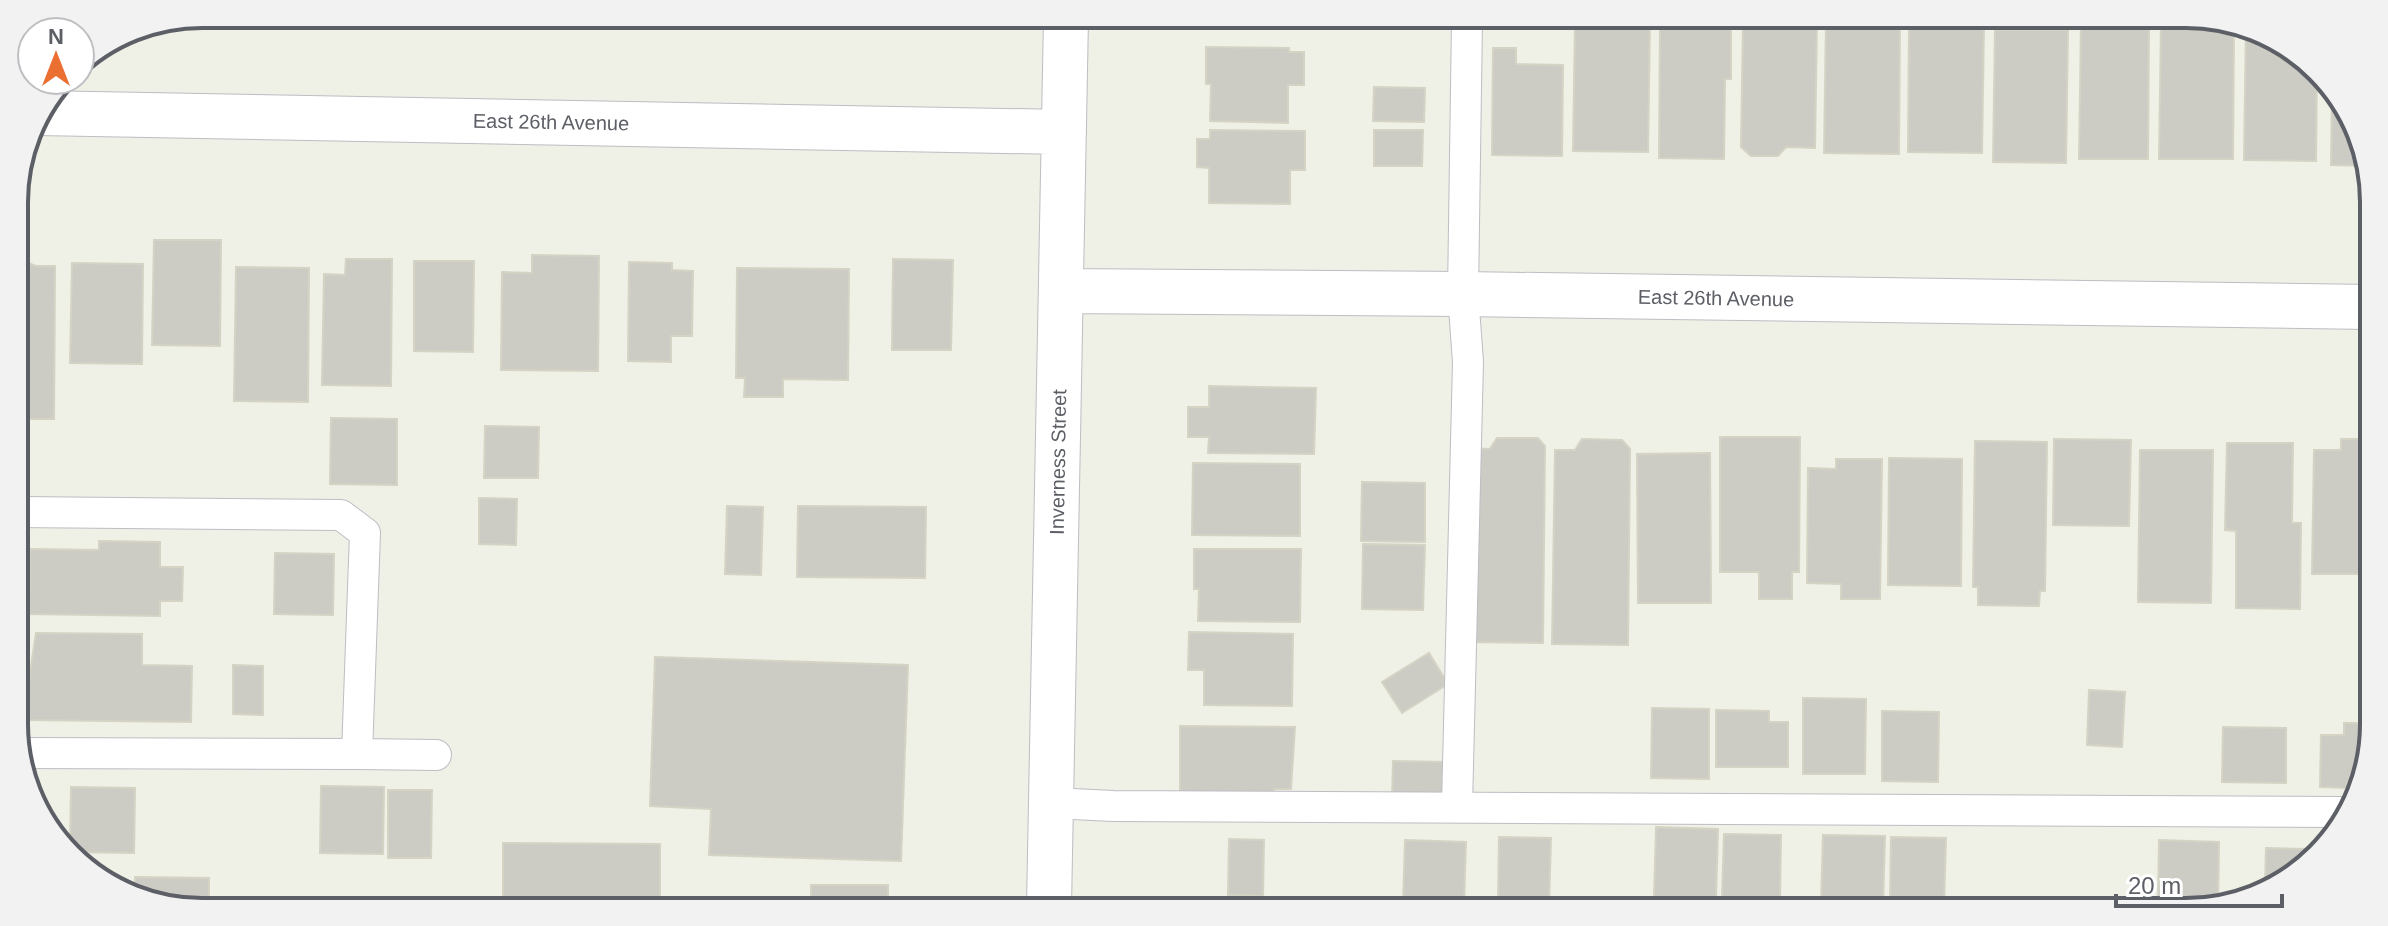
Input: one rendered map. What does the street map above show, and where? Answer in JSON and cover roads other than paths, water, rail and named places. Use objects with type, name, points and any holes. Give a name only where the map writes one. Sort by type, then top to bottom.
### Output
[{"type":"street","name":"Inverness Street","points":[[1049,898],[1066,28]]},
{"type":"street","name":"East 26th Avenue","points":[[52,113],[1064,132]]},
{"type":"street","name":"East 26th Avenue","points":[[1061,291],[2360,307]]},
{"type":"lane","points":[[1457,806],[1468,362],[1463,294],[1467,28]]},
{"type":"lane","points":[[28,512],[341,515],[365,533],[357,754]]},
{"type":"lane","points":[[30,753],[436,755]]},
{"type":"lane","points":[[1053,803],[1113,806],[2336,812]]}]
